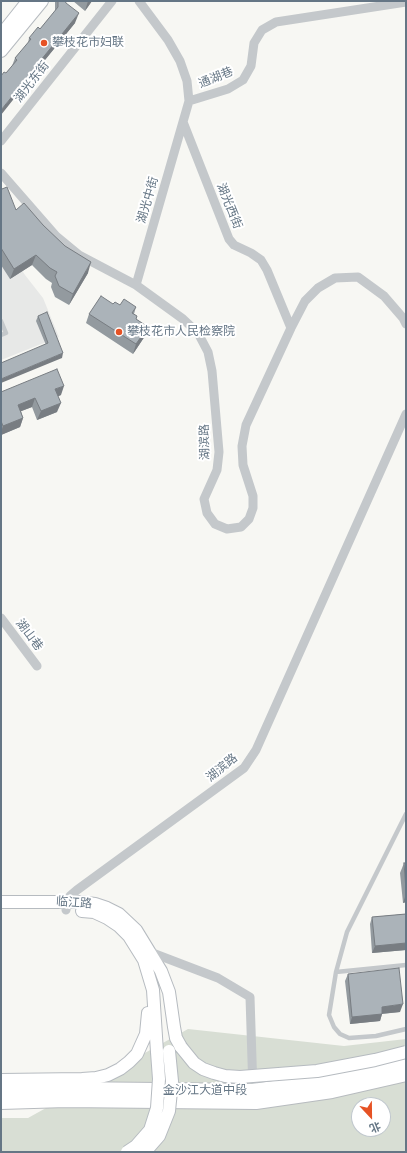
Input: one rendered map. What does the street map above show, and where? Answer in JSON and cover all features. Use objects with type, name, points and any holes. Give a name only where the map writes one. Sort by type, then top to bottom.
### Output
[{"type":"main road","points":[[1,35],[28,1]]},
{"type":"main road","points":[[1,51],[42,1]]},
{"type":"main road","name":"临江路","points":[[1,902],[67,906]]},
{"type":"main road","name":"临江路","points":[[1,910],[95,904],[119,914],[136,930],[147,956]]},
{"type":"main road","points":[[1,1080],[96,1078],[108,1075],[130,1062],[137,1054],[142,1044],[148,1024],[147,956]]},
{"type":"main road","points":[[147,956],[166,982],[175,1032],[181,1047],[194,1063],[203,1069],[225,1076],[240,1077],[317,1071],[376,1060],[406,1052]]},
{"type":"main road","points":[[145,1152],[159,1136],[169,1112],[172,1081],[163,1052],[147,956]]},
{"type":"main road","points":[[127,1152],[136,1146],[150,1130],[157,1108],[163,1052]]},
{"type":"main road","name":"金沙江大道中段","points":[[1,1091],[64,1089],[253,1091],[330,1080],[406,1062]]},
{"type":"main road","name":"金沙江大道中段","points":[[1,1102],[66,1100],[256,1102],[332,1091],[406,1074]]},
{"type":"main road","points":[[1,1109],[29,1101]]},
{"type":"street","name":"湖光东街","points":[[1,141],[112,1]]},
{"type":"street","points":[[139,1],[168,40],[180,61],[187,81],[189,101]]},
{"type":"street","name":"通湖巷","points":[[189,101],[228,89],[243,80],[250,66],[254,42],[262,30],[276,22],[406,2]]},
{"type":"street","name":"湖光中街","points":[[136,285],[189,101]]},
{"type":"street","name":"湖光西街","points":[[183,122],[229,239],[234,245],[251,253],[261,260],[267,270],[291,328]]},
{"type":"street","name":"湖滨路","points":[[1,173],[56,236],[79,255],[136,285],[198,333],[208,352],[212,371],[219,452],[217,470],[204,499],[207,513],[215,524],[228,529],[241,527],[249,519],[253,508],[253,496],[243,465],[242,446],[246,426],[305,301],[318,288],[335,278],[358,277],[384,296],[403,318],[406,324]]},
{"type":"street","name":"湖滨路","points":[[67,906],[70,896],[77,890],[244,768],[256,750],[406,414]]},
{"type":"street","name":"湖山巷","points":[[1,618],[37,666]]},
{"type":"street","points":[[147,956],[218,978],[250,997],[253,1091]]},
{"type":"lane","points":[[1,321],[6,333],[1,335]]},
{"type":"lane","points":[[406,814],[347,932],[336,972],[329,1016],[340,1034],[349,1038],[376,1036],[406,1029]]},
{"type":"lane","points":[[336,972],[406,965]]},
{"type":"shaded area","points":[[1,239],[25,275],[43,298],[59,337],[1,360]]},
{"type":"shaded area","points":[[188,1029],[344,1046],[406,1039],[406,1152],[1,1152],[1,1118],[28,1118]]},
{"type":"building","points":[[58,1],[65,1],[79,13],[41,60],[44,63],[35,74],[32,72],[1,110],[1,76],[4,72],[6,73],[17,60],[15,58],[31,39],[29,38],[38,27],[40,29],[58,7]]},
{"type":"building","points":[[1,187],[2,189],[7,187],[16,210],[24,203],[43,225],[65,246],[91,262],[73,294],[59,286],[55,276],[57,272],[50,268],[36,255],[14,269],[1,248]]},
{"type":"building","points":[[101,296],[113,304],[115,302],[120,305],[124,299],[136,307],[132,313],[137,316],[136,319],[148,327],[136,344],[89,314]]},
{"type":"building","points":[[47,312],[63,353],[1,379],[1,363],[48,343],[38,316]]},
{"type":"building","points":[[57,369],[64,386],[55,389],[61,403],[41,411],[35,398],[18,405],[23,418],[3,426],[1,421],[1,392]]},
{"type":"building","points":[[404,863],[406,863],[406,890]]},
{"type":"building","points":[[406,914],[406,943],[375,946],[372,917]]},
{"type":"building","points":[[399,968],[403,1004],[382,1007],[382,1014],[352,1017],[348,974]]},
{"type":"place","name":"攀枝花市妇联","points":[[44,43]]},
{"type":"place","name":"攀枝花市人民检察院","points":[[119,332]]}]
